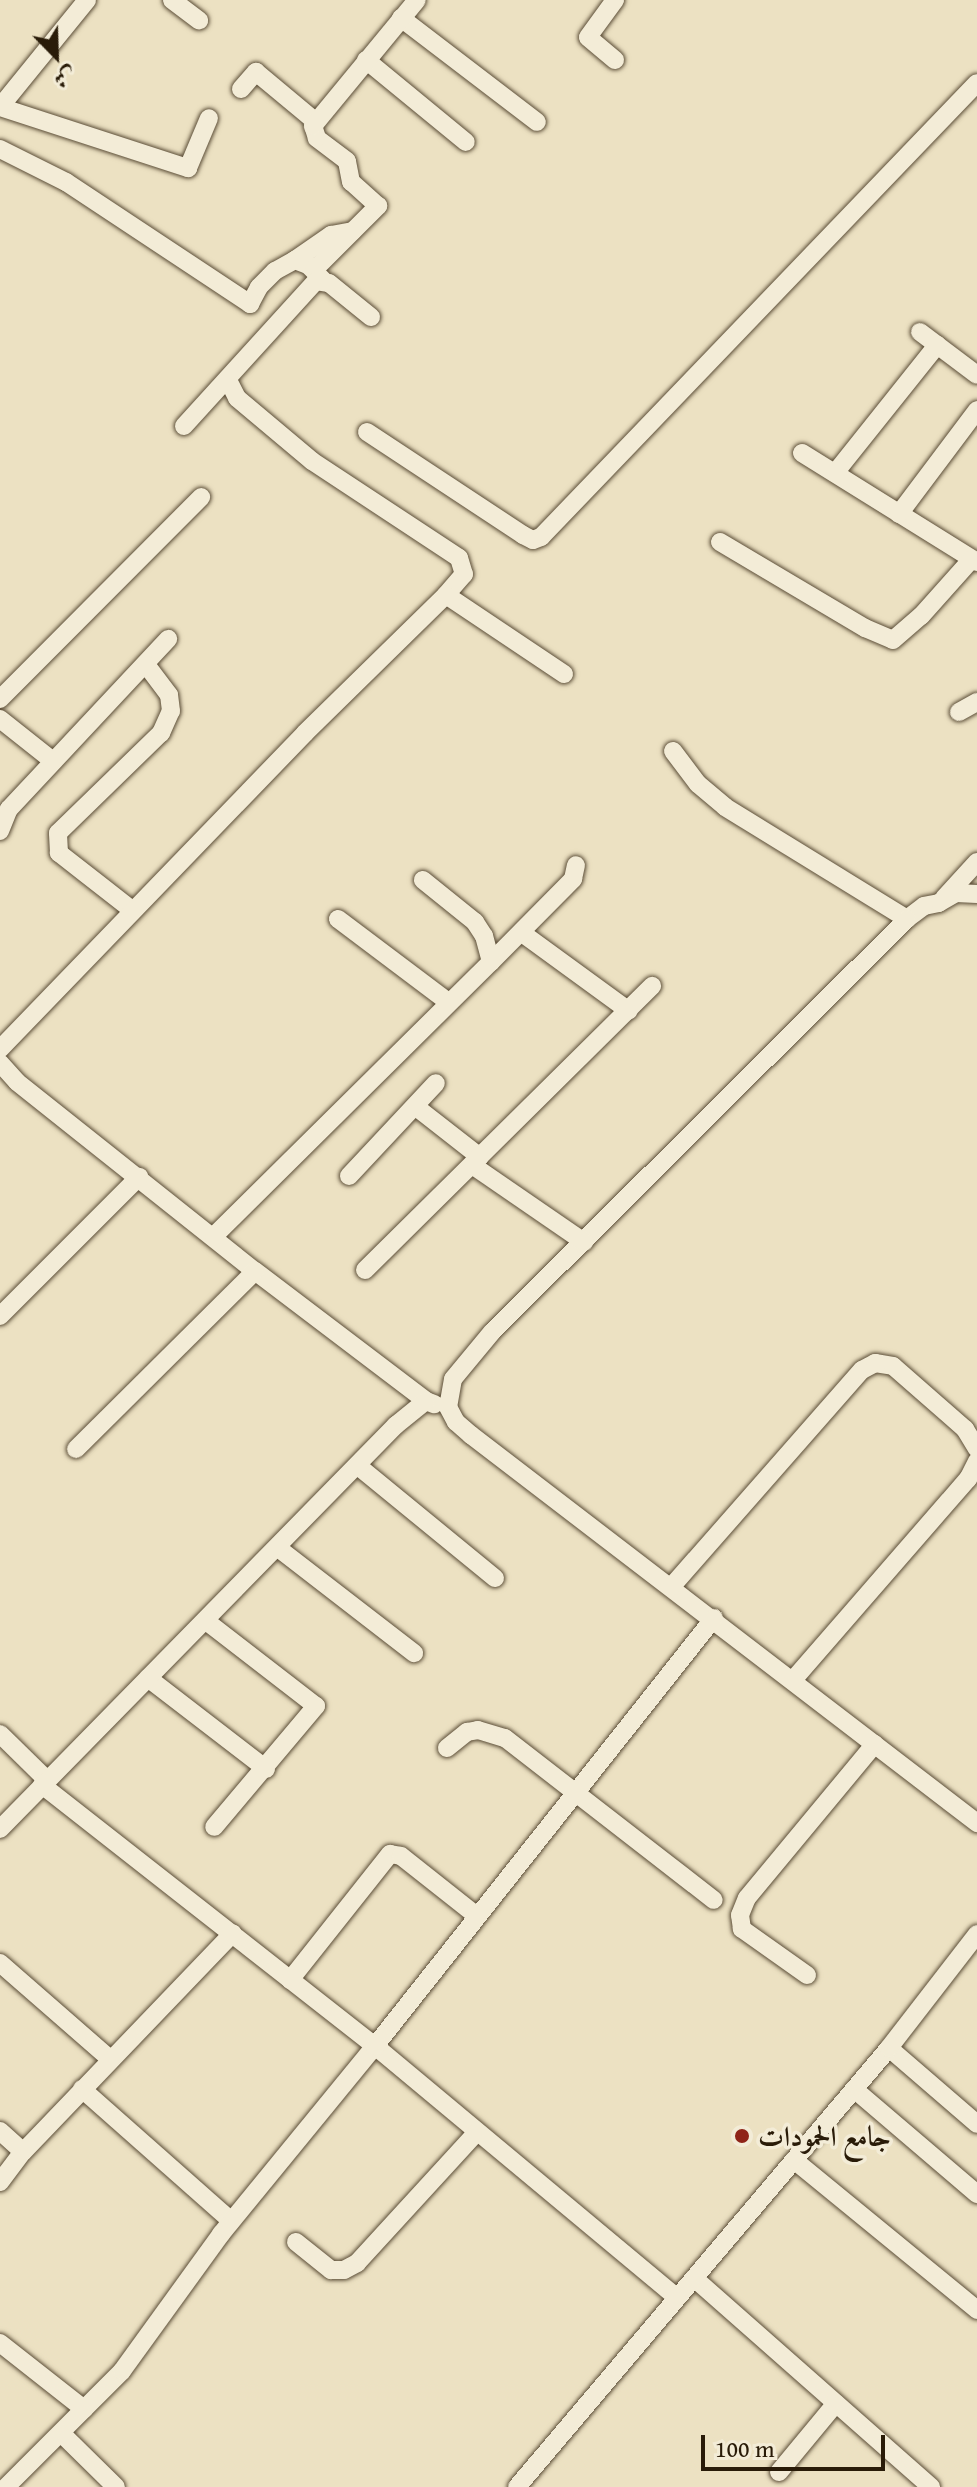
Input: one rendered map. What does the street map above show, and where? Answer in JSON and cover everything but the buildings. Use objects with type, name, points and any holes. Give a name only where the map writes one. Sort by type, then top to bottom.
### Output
[{"type":"street","points":[[87,0],[0,107],[188,168],[209,118]]},
{"type":"street","points":[[172,0],[199,20]]},
{"type":"street","points":[[184,426],[228,380],[231,371],[309,288],[353,231],[378,206],[351,182],[347,161],[315,135],[316,122],[417,0]]},
{"type":"street","points":[[615,0],[588,37],[615,60]]},
{"type":"street","points":[[401,18],[537,122]]},
{"type":"street","points":[[366,60],[466,142]]},
{"type":"street","points":[[241,89],[256,72],[316,122]]},
{"type":"street","points":[[367,432],[523,535],[533,540],[541,537],[977,83]]},
{"type":"street","points":[[0,149],[66,182],[250,304],[259,287],[275,271],[331,235],[353,231]]},
{"type":"street","points":[[295,260],[371,317]]},
{"type":"street","points":[[920,332],[977,375]]},
{"type":"street","points":[[835,473],[937,345]]},
{"type":"street","points":[[0,1049],[132,910],[464,574],[459,558],[312,461],[237,398],[228,380]]},
{"type":"street","points":[[899,514],[977,410]]},
{"type":"street","points":[[720,542],[865,628],[893,640],[921,616],[974,560],[802,453]]},
{"type":"street","points":[[0,699],[201,497]]},
{"type":"street","points":[[446,595],[564,674]]},
{"type":"street","points":[[2,818],[168,639]]},
{"type":"street","points":[[132,910],[59,853],[58,833],[161,733],[171,711],[169,695],[146,664]]},
{"type":"street","points":[[959,712],[977,702]]},
{"type":"street","points":[[0,719],[53,761]]},
{"type":"street","points":[[673,751],[698,784],[725,807],[907,919]]},
{"type":"street","points":[[939,903],[977,862]]},
{"type":"street","points":[[214,1236],[448,1002],[522,933],[573,879],[576,865]]},
{"type":"street","points":[[423,880],[475,922],[484,936],[491,962]]},
{"type":"street","points":[[977,894],[956,893],[939,903],[924,906],[907,919],[492,1332],[453,1379],[448,1407],[456,1422],[471,1435],[714,1618],[977,1823]]},
{"type":"street","points":[[338,919],[448,1002]]},
{"type":"street","points":[[522,933],[629,1011]]},
{"type":"street","points":[[365,1270],[652,986]]},
{"type":"street","points":[[0,1063],[17,1082],[255,1271],[426,1401],[448,1407]]},
{"type":"street","points":[[349,1176],[436,1083]]},
{"type":"street","points":[[416,1107],[476,1161],[584,1242]]},
{"type":"street","points":[[0,1316],[139,1177]]},
{"type":"street","points":[[76,1449],[255,1271]]},
{"type":"street","points":[[672,1586],[862,1370],[875,1363],[893,1366],[965,1429],[977,1449]]},
{"type":"street","points":[[0,1829],[410,1411],[426,1401]]},
{"type":"street","points":[[793,1680],[968,1479],[977,1461]]},
{"type":"street","points":[[358,1466],[495,1578]]},
{"type":"street","points":[[278,1548],[414,1653]]},
{"type":"street","points":[[6,2487],[122,2371],[231,2221],[375,2046],[714,1618]]},
{"type":"street","points":[[206,1621],[316,1706],[214,1827]]},
{"type":"street","points":[[148,1678],[266,1769]]},
{"type":"street","points":[[447,1748],[467,1732],[491,1731],[575,1790],[714,1900]]},
{"type":"street","points":[[0,1734],[45,1782],[375,2046],[677,2298]]},
{"type":"street","points":[[807,1975],[742,1929],[740,1915],[747,1898],[875,1744]]},
{"type":"street","points":[[290,1980],[390,1854],[401,1856],[477,1916]]},
{"type":"street","points":[[0,2182],[23,2152],[110,2059],[233,1933]]},
{"type":"street","points":[[517,2487],[889,2048],[977,1934]]},
{"type":"street","points":[[0,1963],[110,2059]]},
{"type":"street","points":[[889,2048],[977,2124]]},
{"type":"street","points":[[82,2089],[231,2221]]},
{"type":"street","points":[[854,2089],[977,2194]]},
{"type":"street","points":[[0,2131],[23,2152]]},
{"type":"street","points":[[296,2242],[331,2270],[344,2270],[357,2263],[477,2132]]},
{"type":"street","points":[[794,2160],[977,2310]]},
{"type":"street","points":[[694,2278],[931,2487]]},
{"type":"street","points":[[0,2343],[84,2409]]},
{"type":"street","points":[[779,2472],[836,2403]]},
{"type":"street","points":[[61,2433],[116,2487]]},
{"type":"place","name":"جامع الحمودات","points":[[742,2136]]}]
